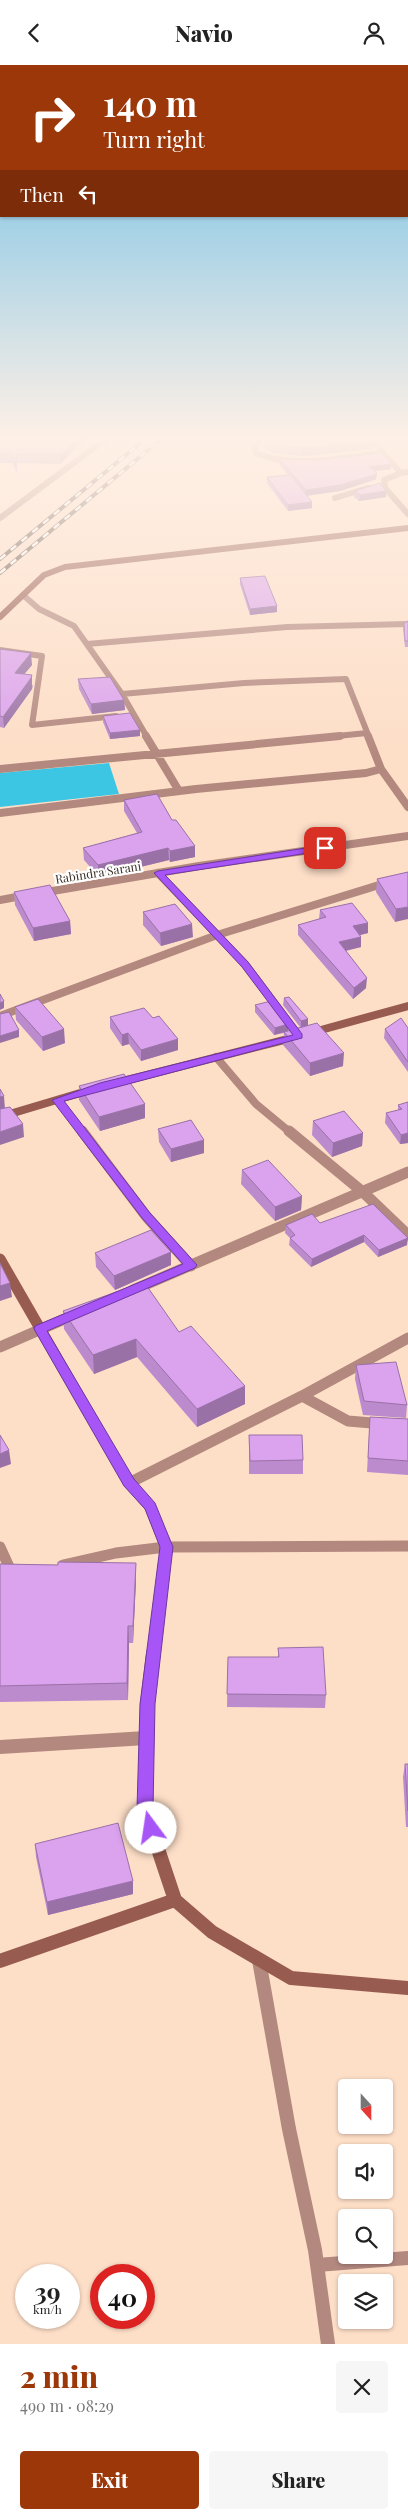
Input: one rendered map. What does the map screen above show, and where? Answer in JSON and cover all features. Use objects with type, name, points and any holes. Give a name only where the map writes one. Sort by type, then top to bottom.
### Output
[{"type":"street","points":[[0,617],[44,575],[65,567],[282,542]]},
{"type":"street","points":[[23,595],[39,609],[74,626],[122,694],[179,791]]},
{"type":"street","points":[[87,643],[260,628],[408,624]]},
{"type":"street","points":[[0,650],[42,656],[32,725],[134,714]]},
{"type":"street","points":[[122,694],[244,683],[346,679],[381,769],[408,807]]},
{"type":"street","points":[[0,769],[367,733]]},
{"type":"street","points":[[0,813],[179,791],[366,773],[381,769]]},
{"type":"street","name":"Rabindra Sarani","points":[[0,900],[158,873],[408,836]]},
{"type":"street","points":[[158,873],[258,980],[299,1036]]},
{"type":"street","points":[[0,1016],[49,996],[217,935],[408,876]]},
{"type":"street","points":[[0,1117],[408,1006]]},
{"type":"street","points":[[216,1057],[256,1104],[364,1193],[408,1235]]},
{"type":"street","points":[[58,1100],[146,1215],[191,1265]]},
{"type":"street","points":[[126,1293],[364,1193],[408,1172]]},
{"type":"street","points":[[0,1259],[129,1483],[150,1507],[166,1547],[148,1704],[145,1809],[175,1900],[212,1932],[291,1978],[408,1988]]},
{"type":"street","points":[[0,1347],[83,1311]]},
{"type":"street","points":[[129,1483],[302,1396],[408,1338]]},
{"type":"street","points":[[302,1396],[348,1421],[408,1426]]},
{"type":"street","points":[[48,1566],[66,1565],[116,1553],[166,1547],[408,1545]]},
{"type":"street","points":[[0,1547],[10,1569]]},
{"type":"street","points":[[0,1747],[146,1738]]},
{"type":"street","points":[[0,1961],[175,1900]]},
{"type":"street","points":[[259,1960],[289,2129],[316,2265],[328,2344]]},
{"type":"street","points":[[316,2265],[408,2258]]},
{"type":"water","points":[[109,763],[119,794],[0,807],[0,773]]},
{"type":"building","points":[[265,576],[277,606],[250,609],[240,578]]},
{"type":"building","points":[[408,621],[408,641],[405,641],[404,623]]},
{"type":"building","points":[[0,649],[31,653],[15,673],[32,675],[3,717],[0,716]]},
{"type":"building","points":[[110,677],[124,700],[91,704],[78,679]]},
{"type":"building","points":[[130,713],[140,730],[110,733],[103,716]]},
{"type":"building","points":[[157,794],[172,820],[176,820],[195,846],[170,851],[168,848],[98,865],[83,848],[142,832],[124,800]]},
{"type":"building","points":[[408,872],[408,907],[396,909],[377,879]]},
{"type":"building","points":[[50,885],[70,921],[33,928],[14,892]]},
{"type":"building","points":[[352,903],[368,923],[353,926],[361,937],[339,942],[367,978],[354,988],[298,925],[326,917],[320,910]]},
{"type":"building","points":[[175,904],[192,924],[160,933],[143,912]]},
{"type":"building","points":[[0,994],[4,1001],[0,1003]]},
{"type":"building","points":[[289,997],[308,1019],[301,1021],[284,998]]},
{"type":"building","points":[[38,999],[64,1029],[42,1037],[15,1007]]},
{"type":"building","points":[[271,1001],[288,1024],[275,1028],[255,1005]]},
{"type":"building","points":[[144,1008],[153,1018],[159,1016],[178,1039],[141,1050],[128,1033],[122,1035],[110,1017]]},
{"type":"building","points":[[9,1012],[19,1030],[0,1036],[0,1014]]},
{"type":"building","points":[[401,1018],[408,1028],[408,1062],[385,1029]]},
{"type":"building","points":[[317,1023],[344,1053],[310,1063],[284,1032]]},
{"type":"building","points":[[124,1074],[145,1104],[99,1117],[79,1086]]},
{"type":"building","points":[[0,1089],[4,1096],[0,1097]]},
{"type":"building","points":[[408,1102],[408,1133],[401,1135],[386,1113],[402,1109],[398,1105]]},
{"type":"building","points":[[10,1107],[23,1124],[0,1132],[0,1109]]},
{"type":"building","points":[[344,1111],[363,1133],[333,1143],[313,1121]]},
{"type":"building","points":[[191,1120],[204,1140],[171,1149],[158,1129]]},
{"type":"building","points":[[268,1160],[302,1196],[275,1207],[242,1170]]},
{"type":"building","points":[[373,1204],[408,1238],[379,1250],[364,1235],[312,1259],[290,1238],[295,1235],[286,1225],[312,1214],[320,1223]]},
{"type":"building","points":[[151,1230],[171,1252],[114,1276],[95,1253]]},
{"type":"building","points":[[0,1263],[10,1283],[0,1286]]},
{"type":"building","points":[[144,1282],[179,1332],[191,1326],[245,1386],[197,1409],[136,1339],[93,1355],[63,1311]]},
{"type":"building","points":[[396,1362],[407,1405],[364,1401],[356,1365]]},
{"type":"building","points":[[370,1417],[408,1419],[408,1461],[368,1458]]},
{"type":"building","points":[[0,1435],[9,1450],[0,1454]]},
{"type":"building","points":[[249,1435],[302,1435],[303,1460],[250,1461]]},
{"type":"building","points":[[58,1562],[136,1563],[133,1626],[128,1626],[127,1683],[0,1686],[0,1564],[58,1565]]},
{"type":"building","points":[[323,1647],[326,1695],[227,1694],[228,1657],[279,1657],[278,1648]]},
{"type":"building","points":[[405,1764],[408,1764],[408,1811]]},
{"type":"building","points":[[118,1823],[133,1881],[47,1902],[35,1844]]},
{"type":"railway","points":[[0,559],[20,542]]},
{"type":"railway","points":[[0,573],[37,542]]},
{"type":"route","points":[[151,1828],[145,1809],[148,1704],[166,1547],[150,1507],[129,1483],[40,1329],[191,1265],[146,1215],[58,1100],[104,1086],[299,1036],[264,987],[245,965],[158,873],[325,848]]}]
